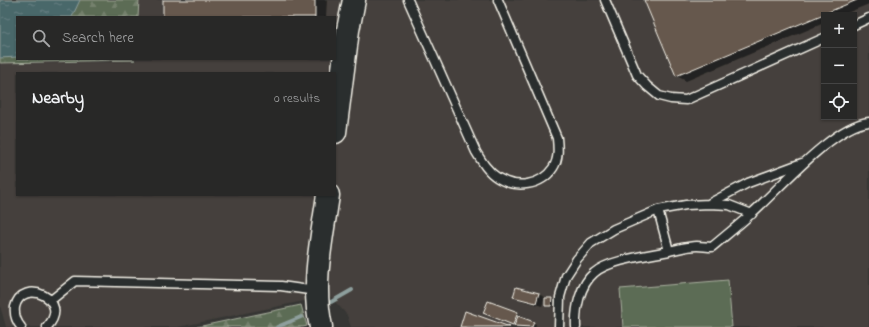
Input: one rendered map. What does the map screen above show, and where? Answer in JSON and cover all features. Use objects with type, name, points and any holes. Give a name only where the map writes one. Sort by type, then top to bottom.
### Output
[{"type":"main road","points":[[336,124],[348,30],[354,0]]},
{"type":"main road","points":[[319,312],[317,275],[325,198]]},
{"type":"lane","points":[[408,0],[476,152],[485,166],[497,177],[509,183],[524,185],[540,180],[553,168],[558,154],[557,138],[498,0]]},
{"type":"lane","points":[[605,0],[637,75],[659,96],[671,99],[686,100],[821,39]]},
{"type":"lane","points":[[857,24],[869,18]]},
{"type":"lane","points":[[576,327],[577,307],[581,294],[587,280],[594,273],[606,266],[636,257],[695,246],[712,247],[752,214],[805,162],[832,139],[865,122],[869,122]]},
{"type":"lane","points":[[710,204],[748,183],[805,162]]},
{"type":"lane","points":[[559,327],[560,297],[566,276],[577,259],[591,243],[614,229],[658,210],[686,205],[729,205],[752,214]]},
{"type":"lane","points":[[658,210],[669,251]]},
{"type":"lane","points":[[50,301],[75,281],[281,286],[319,312]]},
{"type":"lane","points":[[21,327],[15,318],[14,311],[19,299],[31,292],[44,294],[50,301],[54,310],[54,317],[47,327]]},
{"type":"shaded area","points":[[139,0],[869,0],[869,327],[351,327],[347,315],[328,294],[304,301],[178,327],[6,327],[0,306],[0,63],[136,60],[336,60],[336,16],[138,16]]},
{"type":"green space","points":[[0,0],[139,0],[138,16],[16,16],[16,60],[135,60],[0,63]]},
{"type":"green space","points":[[728,280],[732,327],[623,327],[620,289]]},
{"type":"green space","points":[[301,305],[307,326],[303,327],[197,327]]},
{"type":"water","points":[[0,0],[80,0],[72,16],[16,16],[16,57],[0,58]]},
{"type":"building","points":[[163,0],[315,0],[315,16],[163,16]]},
{"type":"building","points":[[644,0],[857,0],[828,12],[821,12],[821,15],[676,76]]},
{"type":"building","points":[[516,287],[539,293],[536,303],[513,297]]},
{"type":"building","points":[[545,298],[552,298],[551,306],[545,306]]},
{"type":"building","points":[[488,301],[518,312],[513,325],[483,313]]},
{"type":"building","points":[[465,311],[510,327],[460,327]]},
{"type":"building","points":[[518,316],[534,322],[532,327],[514,326]]},
{"type":"waterway","points":[[331,302],[352,290]]},
{"type":"waterway","points":[[277,327],[301,317]]}]
